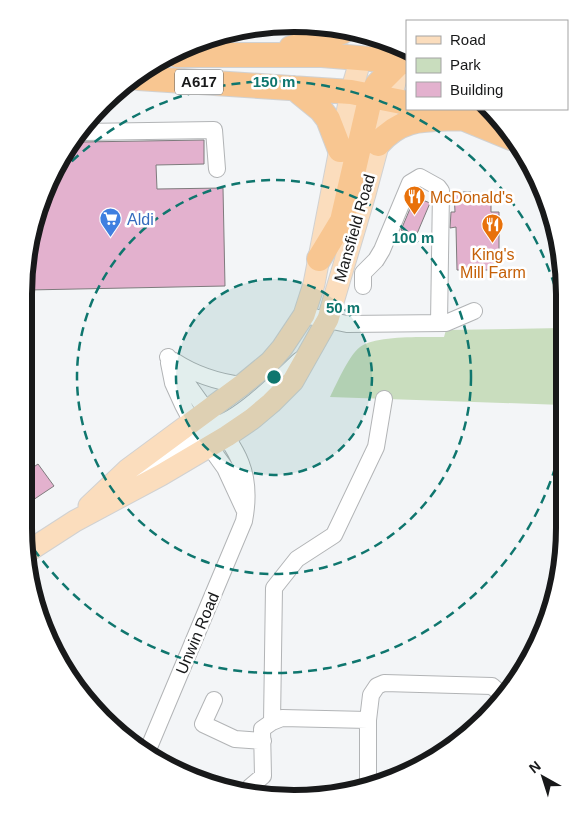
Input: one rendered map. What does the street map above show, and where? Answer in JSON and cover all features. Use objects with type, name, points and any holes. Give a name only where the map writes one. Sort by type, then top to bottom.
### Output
[{"type":"highway","points":[[266,56],[331,36]]},
{"type":"highway","name":"A617","points":[[185,56],[322,55],[383,72]]},
{"type":"highway","points":[[176,60],[199,68],[383,72],[342,221],[319,259]]},
{"type":"highway","name":"A617","points":[[146,79],[294,88],[383,72]]},
{"type":"highway","points":[[294,88],[321,110],[328,119],[340,150]]},
{"type":"highway","points":[[436,110],[464,118],[500,133]]},
{"type":"highway","points":[[378,144],[390,132],[412,120],[464,118]]},
{"type":"main road","name":"Mansfield Road","points":[[75,521],[110,484],[209,429],[252,419],[272,403],[293,381],[328,319],[378,144],[383,72]]},
{"type":"main road","name":"Mansfield Road","points":[[33,548],[75,521],[161,475],[209,429],[242,386],[270,362],[282,348],[304,315],[314,284],[340,150],[383,72]]},
{"type":"street","points":[[89,132],[214,130],[217,168]]},
{"type":"street","points":[[363,280],[382,250],[410,183],[420,177],[438,187],[441,192],[439,323]]},
{"type":"street","points":[[304,315],[347,324],[446,323],[474,311]]},
{"type":"street","name":"Unwin Road","points":[[150,745],[246,513],[247,485],[242,462],[209,429],[173,383],[168,356],[202,376],[242,386]]},
{"type":"street","points":[[272,722],[274,588],[297,559],[334,535],[376,447],[384,399]]},
{"type":"street","points":[[368,779],[368,720],[371,696],[377,686],[384,683],[492,686],[498,691]]},
{"type":"street","points":[[214,700],[203,724],[234,739],[263,741]]},
{"type":"street","points":[[252,786],[263,776],[262,729],[272,722],[282,718],[368,720]]},
{"type":"green space","points":[[556,328],[556,405],[330,397],[343,370],[360,347],[377,340],[444,337],[446,330]]},
{"type":"building","name":"Aldi","points":[[204,140],[204,164],[156,165],[157,189],[223,188],[225,286],[32,290],[35,260],[46,210],[59,178],[82,142]]},
{"type":"building","points":[[454,192],[471,192],[471,201],[491,201],[491,212],[499,212],[499,270],[457,270],[456,227],[450,228],[451,212],[455,212]]},
{"type":"building","name":"McDonald's","points":[[415,197],[430,203],[416,236],[401,230]]},
{"type":"building","points":[[38,464],[54,486],[32,501],[32,468]]},
{"type":"place","name":"McDonald's","points":[[414,216]]},
{"type":"place","name":"Aldi","points":[[111,238]]},
{"type":"place","name":"King's Mill Farm","points":[[493,244]]}]
